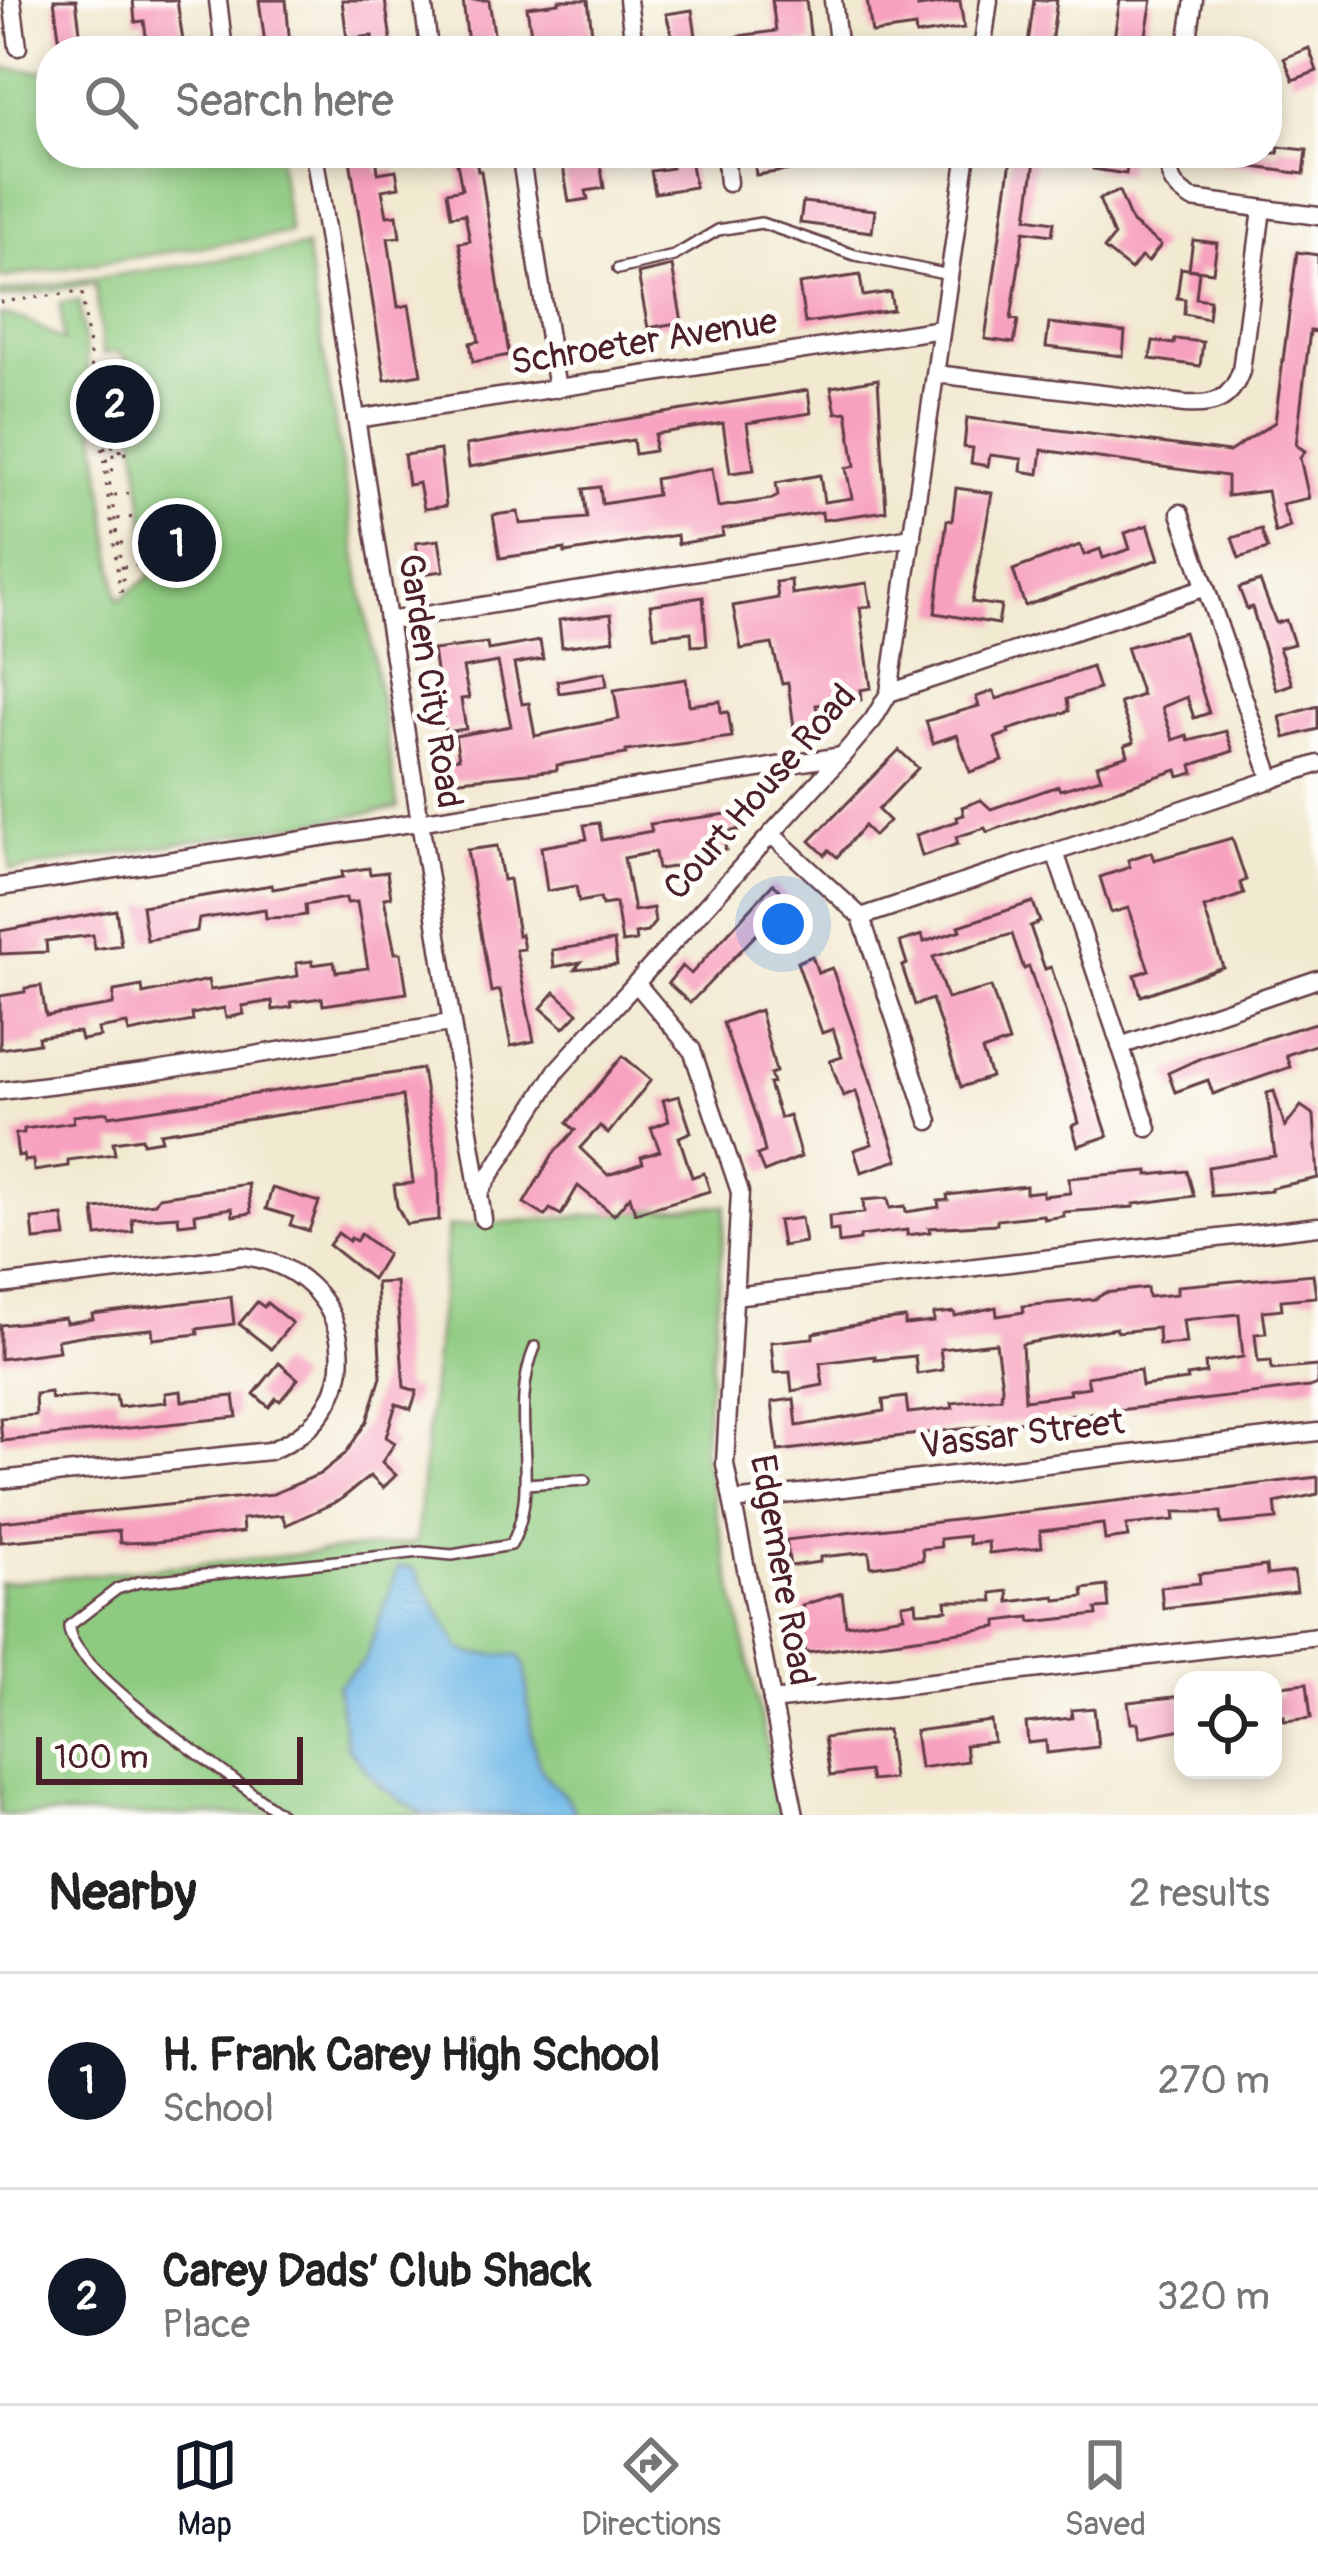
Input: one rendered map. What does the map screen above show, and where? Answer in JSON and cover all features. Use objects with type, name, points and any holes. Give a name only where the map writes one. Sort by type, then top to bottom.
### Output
[{"type":"street","points":[[12,0],[18,47]]},
{"type":"street","points":[[218,0],[222,36]]},
{"type":"street","points":[[423,0],[427,36]]},
{"type":"street","points":[[628,0],[633,36]]},
{"type":"street","points":[[833,0],[837,36]]},
{"type":"street","points":[[984,36],[989,0]]},
{"type":"street","points":[[1188,36],[1194,0]]},
{"type":"street","name":"Garden City Road","points":[[316,168],[483,1219]]},
{"type":"street","points":[[522,168],[556,389]]},
{"type":"street","points":[[726,168],[728,183]]},
{"type":"street","name":"Court House Road","points":[[479,1192],[557,1070],[842,756],[889,693],[965,168]]},
{"type":"street","points":[[1169,168],[1176,189],[1192,199],[1318,216]]},
{"type":"street","points":[[936,374],[1185,404],[1219,402],[1235,388],[1241,371],[1262,208]]},
{"type":"street","name":"Schroeter Avenue","points":[[356,419],[941,329]]},
{"type":"street","points":[[1180,513],[1272,779]]},
{"type":"street","points":[[388,621],[912,537]]},
{"type":"street","points":[[889,693],[1206,587]]},
{"type":"street","points":[[0,887],[842,756]]},
{"type":"street","points":[[861,917],[1318,764]]},
{"type":"street","points":[[771,834],[861,917],[929,1121]]},
{"type":"street","points":[[1055,853],[1148,1128]]},
{"type":"street","points":[[1120,1046],[1318,979]]},
{"type":"street","name":"Edgemere Road","points":[[636,982],[692,1050],[740,1192],[725,1451],[795,1815]]},
{"type":"street","points":[[0,1091],[450,1023]]},
{"type":"street","points":[[734,1296],[1318,1226]]},
{"type":"street","points":[[0,1285],[242,1256],[260,1258],[308,1282],[327,1306],[340,1336],[339,1379],[332,1400],[317,1419],[284,1445],[236,1458],[0,1480]]},
{"type":"street","name":"Vassar Street","points":[[733,1501],[1318,1432]]},
{"type":"street","points":[[772,1701],[1318,1636]]},
{"type":"lane","points":[[618,268],[674,256],[718,230],[761,223],[855,256],[949,275]]},
{"type":"lane","points":[[282,1815],[103,1677],[73,1645],[68,1635],[73,1620],[118,1589],[173,1576],[421,1552],[452,1556],[511,1545],[526,1484],[521,1414],[535,1347]]},
{"type":"lane","points":[[526,1484],[585,1480]]},
{"type":"path","points":[[0,302],[82,292],[99,428],[120,591],[124,591],[110,470],[99,428]]},
{"type":"path","points":[[99,428],[111,431],[113,451],[127,449],[128,453],[107,456]]},
{"type":"path","points":[[110,470],[123,469]]},
{"type":"path","points":[[112,495],[131,493]]},
{"type":"path","points":[[116,519],[135,517]]},
{"type":"path","points":[[118,544],[137,541]]},
{"type":"path","points":[[122,567],[140,566]]},
{"type":"green space","points":[[0,68],[36,71],[36,168],[280,168],[290,233],[0,278]]},
{"type":"green space","points":[[306,247],[398,808],[11,871],[0,795],[0,314],[26,320],[64,341],[60,303],[79,301],[118,601],[151,576],[126,358],[118,352],[103,354],[95,283],[0,298],[0,292]]},
{"type":"green space","points":[[726,1205],[703,1452],[782,1815],[0,1815],[0,1583],[416,1543],[448,1227]]},
{"type":"water","points":[[398,1567],[413,1568],[460,1648],[471,1654],[518,1655],[525,1666],[538,1760],[576,1815],[425,1815],[382,1788],[347,1747],[337,1686],[365,1660]]},
{"type":"building","points":[[54,0],[76,0],[81,36],[59,36]]},
{"type":"building","points":[[133,0],[177,0],[182,36],[146,36],[144,21],[135,22]]},
{"type":"building","points":[[259,0],[286,0],[289,36],[264,36]]},
{"type":"building","points":[[342,0],[385,0],[390,36],[347,36]]},
{"type":"building","points":[[463,0],[489,0],[494,36],[467,36]]},
{"type":"building","points":[[588,0],[592,36],[531,36],[527,7]]},
{"type":"building","points":[[772,0],[806,0],[810,36],[738,36],[776,31]]},
{"type":"building","points":[[867,0],[917,0],[918,7],[960,1],[964,28],[916,35],[915,27],[872,33]]},
{"type":"building","points":[[1034,0],[1057,0],[1052,36],[1029,36]]},
{"type":"building","points":[[1120,0],[1152,0],[1146,36],[1114,36]]},
{"type":"building","points":[[692,10],[696,36],[672,36],[666,14]]},
{"type":"building","points":[[1309,48],[1317,71],[1293,80],[1284,58]]},
{"type":"building","points":[[1282,147],[1307,150],[1304,174],[1260,168],[1282,168]]},
{"type":"building","points":[[351,168],[378,168],[378,173],[396,170],[399,187],[382,190],[387,216],[397,215],[400,237],[388,238],[398,307],[409,305],[421,374],[385,380]]},
{"type":"building","points":[[458,168],[481,171],[509,355],[473,362],[470,343],[479,341],[459,243],[470,241],[465,214],[451,216],[447,192],[462,189]]},
{"type":"building","points":[[563,168],[601,168],[604,188],[586,191],[588,199],[569,202]]},
{"type":"building","points":[[692,168],[695,187],[655,193],[651,171]]},
{"type":"building","points":[[755,168],[791,168],[791,170],[756,175]]},
{"type":"building","points":[[1010,168],[1034,168],[1027,218],[1054,222],[1052,235],[1024,231],[1011,319],[1018,320],[1014,343],[985,339]]},
{"type":"building","points":[[1093,168],[1127,168],[1126,174]]},
{"type":"building","points":[[1119,191],[1132,223],[1161,245],[1148,262],[1141,257],[1131,270],[1104,249],[1114,236],[1099,199]]},
{"type":"building","points":[[803,202],[875,210],[872,232],[800,223]]},
{"type":"building","points":[[1193,240],[1217,243],[1213,272],[1189,269]]},
{"type":"building","points":[[1297,252],[1318,255],[1318,332],[1310,331],[1296,445],[1305,451],[1300,458],[1309,498],[1282,504],[1290,527],[1275,533],[1267,491],[1227,496],[1227,476],[1042,450],[1039,474],[1021,471],[1022,459],[990,455],[988,466],[971,463],[973,448],[964,447],[967,418],[1229,452],[1275,422]]},
{"type":"building","points":[[672,266],[682,322],[648,328],[638,274]]},
{"type":"building","points":[[1181,268],[1199,271],[1196,298],[1210,300],[1208,319],[1184,314],[1185,299],[1177,298]]},
{"type":"building","points":[[860,275],[863,296],[890,292],[893,310],[805,323],[799,284]]},
{"type":"building","points":[[1049,323],[1125,332],[1123,356],[1046,347]]},
{"type":"building","points":[[1175,339],[1203,342],[1200,366],[1150,359],[1153,341],[1174,344]]},
{"type":"building","points":[[878,379],[886,511],[823,520],[822,512],[722,529],[723,536],[678,544],[677,535],[500,558],[493,515],[518,512],[520,524],[587,518],[583,489],[600,487],[602,504],[657,495],[655,479],[712,468],[718,507],[772,499],[778,496],[776,483],[820,475],[824,502],[852,498],[846,468],[855,466],[847,412],[836,413],[831,387]]},
{"type":"building","points":[[127,383],[131,420],[102,424],[98,387]]},
{"type":"building","points":[[808,390],[811,413],[747,423],[754,470],[730,473],[723,423],[655,434],[654,451],[635,454],[633,440],[469,467],[466,445]]},
{"type":"building","points":[[440,450],[446,506],[424,509],[419,483],[408,485],[404,455]]},
{"type":"building","points":[[956,488],[992,493],[972,602],[1001,606],[998,624],[935,613]]},
{"type":"building","points":[[1148,525],[1159,559],[1025,606],[1013,570],[1080,545],[1084,555],[1100,549],[1103,558],[1130,549],[1125,533]]},
{"type":"building","points":[[1261,529],[1268,549],[1239,558],[1232,538]]},
{"type":"building","points":[[439,540],[444,571],[421,574],[416,543]]},
{"type":"building","points":[[791,580],[792,594],[867,583],[871,606],[860,608],[871,688],[860,690],[861,700],[816,705],[819,723],[794,727],[788,683],[782,684],[772,644],[741,649],[733,606],[778,598],[776,582]]},
{"type":"building","points":[[1260,581],[1276,623],[1286,620],[1294,644],[1279,648],[1292,684],[1276,690],[1252,607],[1247,609],[1239,588]]},
{"type":"building","points":[[703,597],[707,645],[692,646],[691,632],[654,636],[650,605]]},
{"type":"building","points":[[611,614],[614,640],[562,647],[559,620]]},
{"type":"building","points":[[1184,632],[1209,713],[1194,718],[1187,697],[1162,707],[1173,740],[1187,735],[1189,741],[1226,731],[1233,751],[1192,765],[1194,773],[1179,777],[1177,770],[987,832],[985,828],[956,837],[958,844],[922,856],[916,835],[958,821],[964,815],[962,807],[981,800],[991,809],[1058,786],[1060,790],[1101,778],[1097,765],[1128,755],[1125,745],[1134,742],[1120,703],[1142,695],[1126,647]]},
{"type":"building","points":[[540,641],[543,659],[514,664],[535,736],[619,719],[614,690],[686,679],[689,705],[720,701],[721,713],[728,712],[732,737],[626,751],[557,765],[557,770],[450,781],[447,760],[459,758],[455,736],[511,726],[498,662],[463,668],[469,698],[461,699],[466,729],[445,732],[433,650],[487,643],[488,650]]},
{"type":"building","points":[[1092,667],[1099,689],[1067,699],[1069,711],[995,738],[1003,761],[970,772],[957,735],[933,743],[926,721],[979,706],[976,697],[993,691],[997,699]]},
{"type":"building","points":[[605,672],[607,686],[559,693],[557,681]]},
{"type":"building","points":[[1318,706],[1318,729],[1285,738],[1280,717]]},
{"type":"building","points":[[899,750],[918,768],[878,810],[889,821],[874,836],[864,826],[837,857],[829,850],[825,855],[810,841]]},
{"type":"building","points":[[735,813],[738,830],[723,832],[726,850],[714,851],[716,861],[658,869],[655,852],[624,858],[634,911],[653,908],[655,922],[647,932],[635,934],[636,941],[622,943],[616,903],[602,905],[600,898],[579,902],[576,886],[547,891],[541,847],[587,839],[584,825],[599,823],[602,840],[652,831],[650,824]]},
{"type":"building","points":[[1232,838],[1246,880],[1240,883],[1244,894],[1204,908],[1223,967],[1141,996],[1135,975],[1149,970],[1128,908],[1111,913],[1100,877],[1130,867],[1128,860],[1151,852],[1154,860]]},
{"type":"building","points":[[497,846],[524,949],[516,950],[534,1041],[511,1046],[500,990],[491,992],[467,850]]},
{"type":"building","points":[[369,868],[370,874],[387,872],[391,897],[384,898],[407,993],[323,1005],[322,998],[273,1010],[272,1001],[242,1006],[244,1014],[226,1018],[224,1008],[192,1014],[193,1021],[129,1033],[127,1024],[98,1029],[100,1037],[81,1040],[79,1032],[67,1033],[0,1049],[0,996],[25,992],[25,988],[41,986],[46,1016],[113,1005],[114,991],[142,986],[143,994],[208,980],[210,990],[298,976],[296,963],[334,962],[336,972],[368,968],[357,902],[347,903],[346,898],[305,905],[306,915],[266,918],[265,909],[199,919],[197,931],[147,940],[142,906],[272,885],[273,889]]},
{"type":"building","points":[[773,884],[800,909],[785,924],[775,915],[690,1003],[668,983],[682,966],[691,974]]},
{"type":"building","points":[[1033,902],[1040,922],[1030,926],[1045,969],[1051,967],[1108,1136],[1078,1146],[1072,1126],[1079,1123],[1068,1083],[1029,967],[1024,969],[1012,934],[933,957],[947,999],[991,987],[1009,1042],[982,1051],[991,1077],[961,1087],[932,999],[915,1005],[902,966],[907,964],[900,942],[922,935],[924,942]]},
{"type":"building","points":[[116,910],[121,945],[95,949],[93,935],[46,941],[47,952],[0,954],[0,931]]},
{"type":"building","points":[[614,941],[617,965],[575,969],[581,962],[554,967],[552,950]]},
{"type":"building","points":[[812,956],[818,973],[832,968],[898,1160],[861,1172],[854,1150],[872,1144],[856,1091],[843,1096],[830,1061],[842,1057],[833,1029],[822,1033],[797,962]]},
{"type":"building","points":[[555,992],[578,1013],[564,1028],[541,1008]]},
{"type":"building","points":[[760,1010],[776,1072],[770,1074],[773,1083],[769,1084],[780,1118],[789,1115],[801,1157],[764,1172],[757,1155],[765,1152],[759,1126],[723,1023]]},
{"type":"building","points":[[1318,1022],[1318,1044],[1286,1055],[1290,1067],[1213,1094],[1208,1080],[1175,1092],[1168,1073]]},
{"type":"building","points":[[623,1056],[651,1080],[608,1134],[600,1126],[580,1148],[608,1175],[643,1163],[641,1157],[660,1151],[651,1128],[669,1121],[663,1100],[679,1096],[691,1132],[679,1137],[692,1177],[704,1173],[710,1191],[635,1213],[630,1196],[614,1215],[578,1186],[561,1215],[550,1209],[545,1216],[524,1203],[553,1154],[575,1130],[567,1123]]},
{"type":"building","points":[[422,1069],[438,1172],[439,1220],[406,1224],[397,1206],[394,1185],[413,1183],[402,1096],[160,1133],[162,1140],[113,1142],[115,1154],[68,1160],[68,1166],[34,1171],[33,1160],[18,1156],[15,1134],[74,1122],[73,1116],[108,1112],[109,1116]]},
{"type":"building","points":[[1274,1091],[1285,1127],[1301,1106],[1314,1115],[1318,1178],[1271,1191],[1211,1196],[1208,1167],[1275,1156],[1267,1093]]},
{"type":"building","points":[[1148,1171],[1148,1175],[1187,1171],[1194,1196],[1134,1207],[1063,1212],[1064,1216],[1044,1219],[1043,1215],[997,1220],[997,1224],[929,1228],[930,1232],[907,1235],[907,1230],[860,1236],[860,1240],[839,1243],[838,1230],[830,1231],[829,1216],[864,1213],[863,1200],[888,1198],[890,1208],[905,1206],[906,1212],[939,1207],[938,1201],[948,1200],[947,1195],[1026,1186],[1026,1193],[1043,1191],[1043,1196],[1070,1193],[1069,1178]]},
{"type":"building","points":[[248,1184],[251,1213],[233,1216],[232,1208],[195,1214],[196,1222],[179,1224],[178,1216],[132,1219],[133,1232],[97,1236],[94,1209],[155,1203],[159,1197]]},
{"type":"building","points":[[272,1188],[319,1202],[309,1231],[290,1225],[293,1217],[266,1209]]},
{"type":"building","points":[[63,1216],[66,1237],[34,1240],[32,1219]]},
{"type":"building","points":[[801,1218],[805,1242],[782,1246],[778,1221]]},
{"type":"building","points":[[338,1233],[349,1241],[361,1234],[387,1254],[372,1279],[329,1245]]},
{"type":"building","points":[[1313,1274],[1316,1297],[1281,1300],[1282,1309],[1263,1311],[1266,1333],[1255,1334],[1258,1362],[1271,1361],[1272,1370],[1318,1366],[1318,1384],[778,1451],[772,1402],[794,1399],[797,1426],[884,1411],[883,1400],[906,1397],[908,1413],[953,1408],[952,1403],[1001,1398],[1002,1386],[996,1343],[940,1349],[943,1370],[917,1374],[915,1356],[820,1363],[823,1385],[792,1391],[790,1372],[774,1373],[771,1342],[813,1338],[813,1333],[871,1322],[905,1318],[905,1325],[934,1322],[934,1314],[954,1312],[955,1316],[996,1307],[997,1316],[1024,1312],[1023,1306],[1147,1288],[1148,1297],[1177,1294],[1177,1286]],"holes":[[[1239,1314],[1243,1357],[1205,1363],[1206,1373],[1187,1376],[1188,1380],[1142,1386],[1140,1370],[1117,1372],[1087,1377],[1089,1387],[1069,1390],[1070,1394],[1025,1400],[1022,1344],[1116,1328],[1117,1332],[1158,1328],[1159,1345],[1186,1343],[1183,1320]]]},
{"type":"building","points":[[396,1282],[404,1387],[417,1391],[411,1409],[396,1404],[386,1437],[395,1443],[382,1462],[396,1475],[383,1488],[370,1476],[340,1500],[286,1525],[282,1515],[242,1519],[243,1532],[156,1542],[120,1543],[119,1531],[0,1542],[0,1522],[273,1494],[320,1474],[345,1454],[367,1421],[381,1377],[376,1283]]},
{"type":"building","points":[[231,1297],[234,1324],[197,1329],[198,1334],[153,1339],[152,1329],[86,1335],[57,1340],[59,1351],[0,1359],[0,1325],[65,1318],[66,1323],[93,1319],[92,1314]]},
{"type":"building","points":[[257,1302],[264,1307],[267,1303],[292,1323],[271,1349],[239,1324]]},
{"type":"building","points":[[279,1363],[298,1379],[269,1407],[254,1394]]},
{"type":"building","points":[[181,1391],[182,1401],[234,1396],[237,1417],[2,1441],[0,1418],[36,1415],[35,1394],[50,1392],[51,1399],[116,1395],[118,1407],[166,1402],[165,1393]]},
{"type":"building","points":[[1318,1477],[1318,1494],[1275,1503],[1277,1519],[1222,1524],[1221,1512],[1174,1512],[1175,1520],[1126,1525],[1128,1537],[1105,1540],[1103,1524],[1040,1531],[1042,1547],[989,1553],[988,1542],[969,1544],[968,1536],[940,1539],[941,1547],[922,1549],[923,1560],[871,1567],[869,1552],[820,1557],[820,1562],[790,1566],[786,1540]]},
{"type":"building","points":[[1266,1566],[1267,1575],[1294,1572],[1297,1592],[1163,1608],[1161,1587],[1200,1583],[1199,1574]]},
{"type":"building","points":[[1107,1586],[1109,1608],[1096,1609],[1097,1615],[997,1621],[997,1627],[806,1653],[800,1622],[806,1620],[802,1605],[842,1593],[846,1625],[904,1616],[902,1604],[916,1602],[917,1612],[947,1610],[946,1601],[993,1601],[992,1593],[1008,1591],[1009,1602],[1055,1596],[1056,1600],[1084,1597],[1083,1589]]},
{"type":"building","points":[[1307,1683],[1311,1718],[1284,1721],[1282,1686]]},
{"type":"building","points":[[1174,1697],[1174,1731],[1140,1737],[1138,1723],[1131,1723],[1128,1702]]},
{"type":"building","points":[[1094,1708],[1098,1747],[1047,1753],[1046,1741],[1028,1743],[1026,1723],[1072,1718],[1071,1710]]},
{"type":"building","points":[[991,1721],[994,1742],[965,1745],[967,1761],[920,1768],[915,1731]]},
{"type":"building","points":[[887,1730],[893,1779],[871,1781],[869,1771],[830,1776],[824,1738]]},
{"type":"place","name":"Carey Dads’ Club Shack","points":[[115,404]]},
{"type":"place","name":"H. Frank Carey High School","points":[[177,543]]}]
